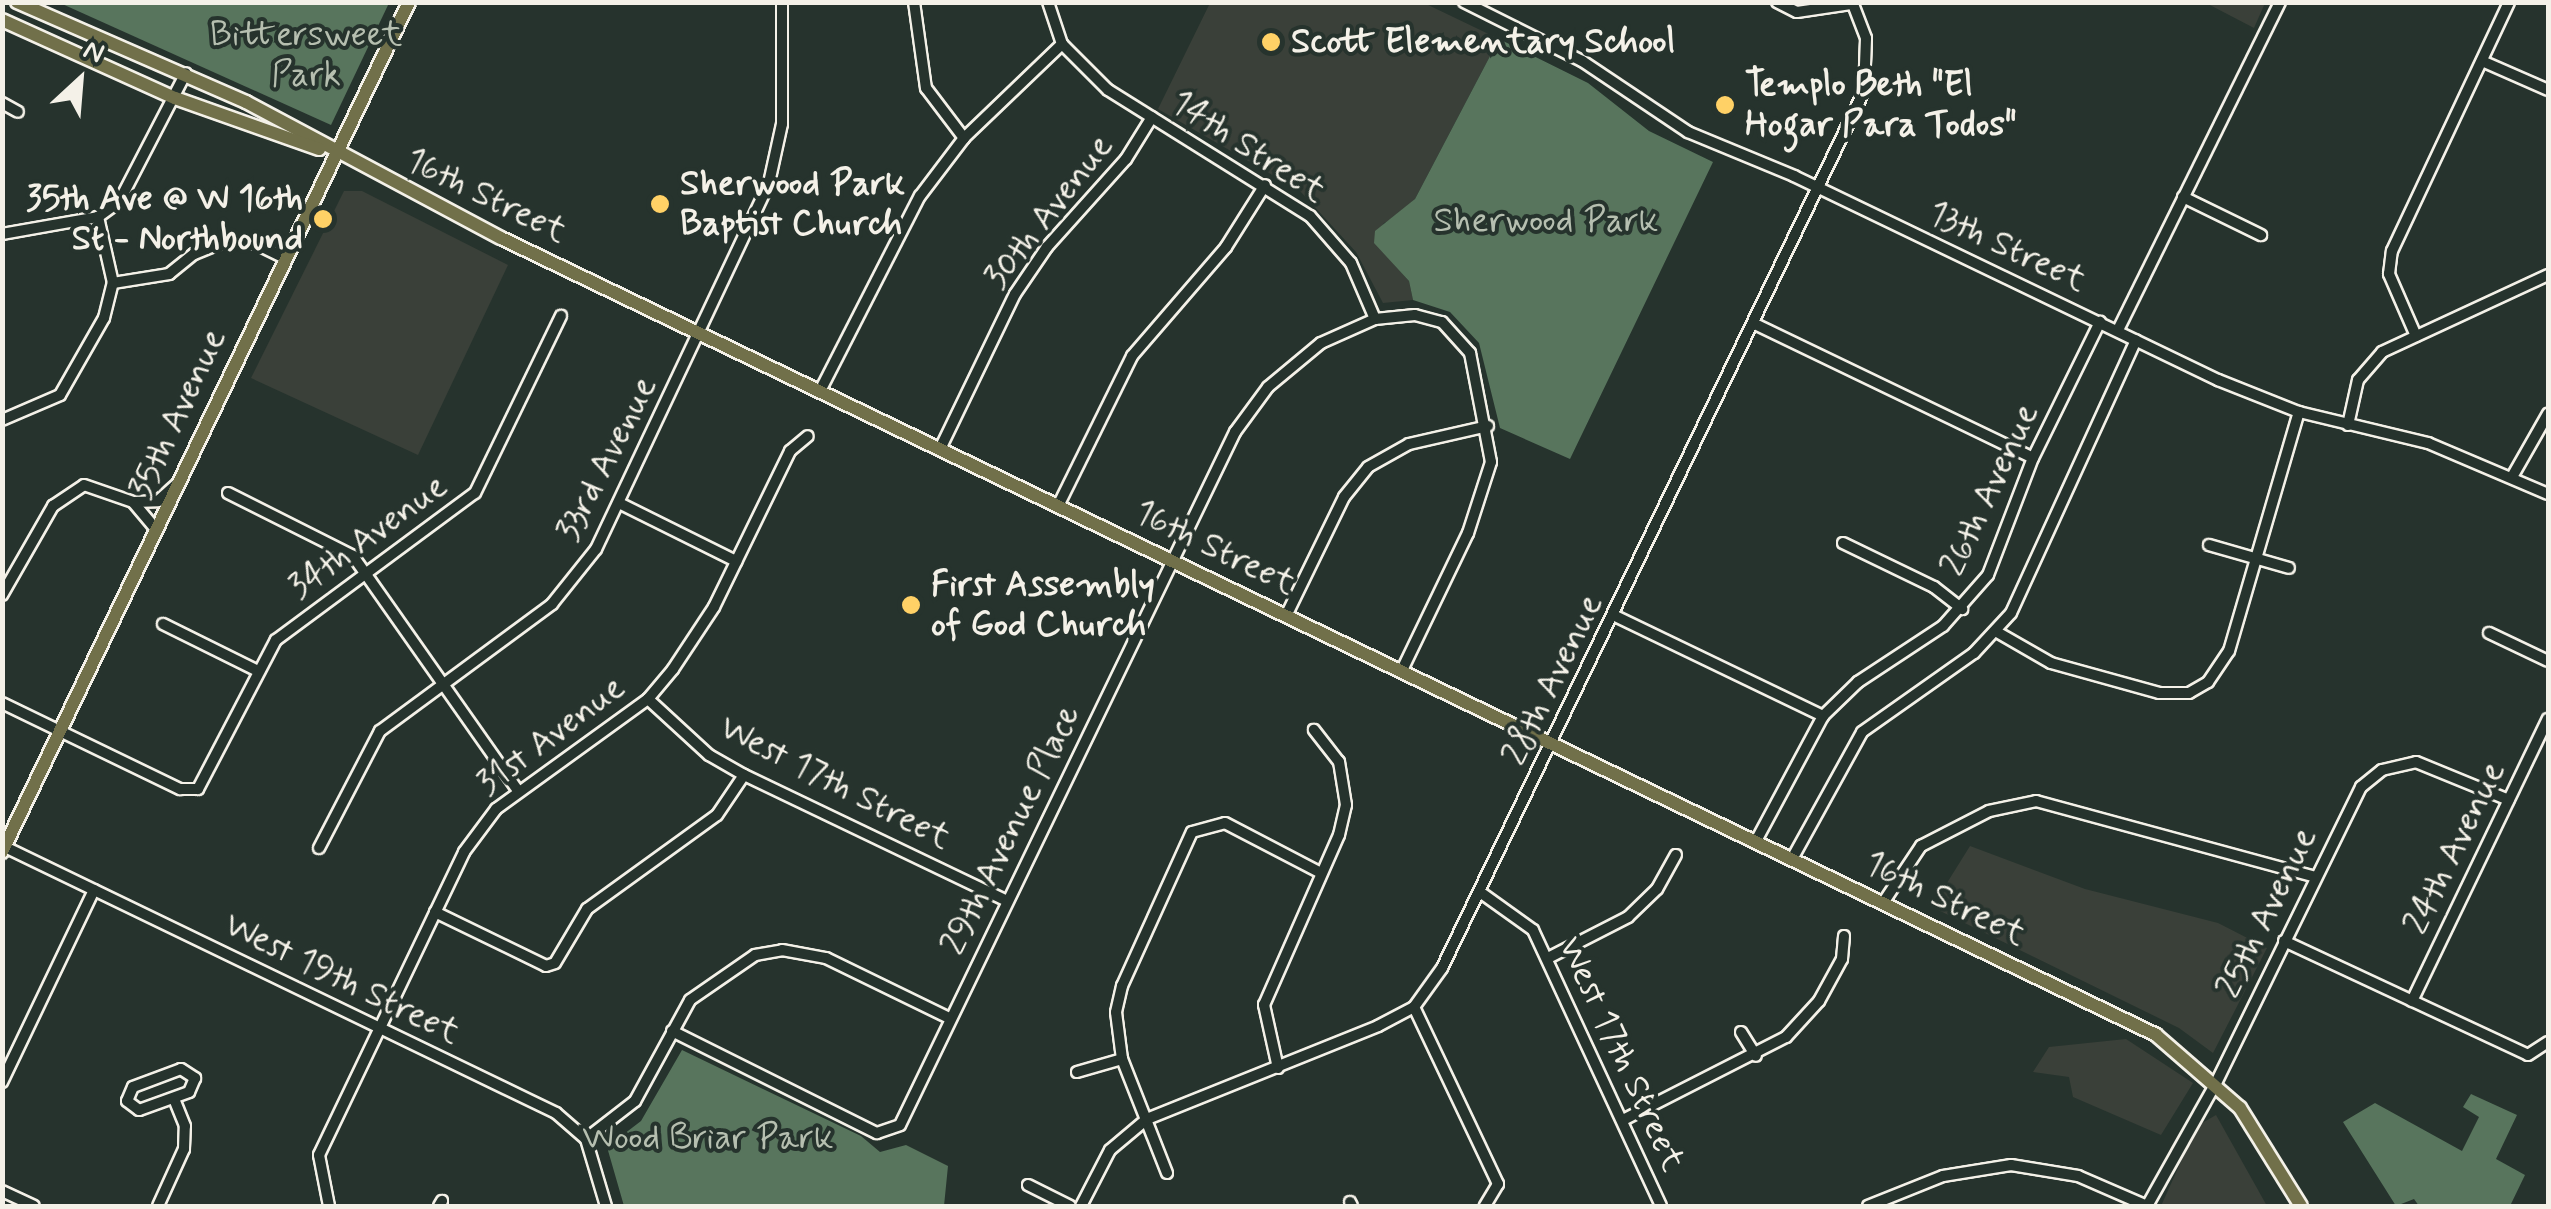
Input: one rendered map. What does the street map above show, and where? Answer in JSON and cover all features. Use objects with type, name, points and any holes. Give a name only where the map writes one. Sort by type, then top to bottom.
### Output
[{"type":"main road","name":"16th Street","points":[[16,2],[186,73],[336,154],[701,334],[2158,1036],[2216,1083],[2257,1129],[2301,1206]]},
{"type":"main road","name":"35th Avenue","points":[[4,849],[410,2]]},
{"type":"main road","name":"16th Street","points":[[2,20],[175,98],[336,154]]},
{"type":"street","name":"33rd Avenue","points":[[319,848],[380,730],[552,604],[596,549],[701,334],[776,160],[782,2]]},
{"type":"street","points":[[914,2],[926,88],[964,138]]},
{"type":"street","points":[[820,391],[908,215],[964,138],[1062,44],[1048,2]]},
{"type":"street","name":"13th Street","points":[[1464,2],[1582,61],[1688,132],[1819,188],[2136,340],[2299,412],[2428,443],[2548,494]]},
{"type":"street","points":[[1778,2],[1800,7],[1852,3]]},
{"type":"street","points":[[2118,330],[2280,2]]},
{"type":"street","points":[[2416,336],[2389,274],[2392,251],[2509,2]]},
{"type":"street","name":"28th Avenue","points":[[1414,1007],[1480,892],[1553,744],[1756,325],[1864,90],[1866,38],[1852,3]]},
{"type":"street","name":"14th Street","points":[[1062,44],[1108,90],[1265,184],[1331,236],[1376,319]]},
{"type":"street","points":[[2482,61],[2548,90]]},
{"type":"street","points":[[2,234],[98,216],[130,190],[186,73]]},
{"type":"street","points":[[2,103],[18,112]]},
{"type":"street","name":"30th Avenue","points":[[940,449],[1015,294],[1126,159],[1152,117]]},
{"type":"street","points":[[1058,506],[1132,356],[1226,247],[1265,184]]},
{"type":"street","points":[[2183,197],[2261,235]]},
{"type":"street","points":[[2,420],[68,387],[104,318],[113,283],[98,216]]},
{"type":"street","points":[[113,283],[169,274],[194,254],[227,241],[256,244],[285,258]]},
{"type":"street","points":[[2348,425],[2366,367],[2416,336],[2548,274]]},
{"type":"street","name":"29th Avenue Place","points":[[672,1031],[877,1133],[900,1125],[1235,432],[1268,386],[1322,343],[1376,319],[1425,315],[1459,335],[1470,353],[1488,426],[1485,492],[1401,672]]},
{"type":"street","name":"34th Avenue","points":[[60,731],[194,792],[258,671],[287,630],[475,493],[561,316]]},
{"type":"street","name":"26th Avenue","points":[[1756,842],[1822,716],[1858,682],[1962,609],[2000,551],[2034,458],[2100,322]]},
{"type":"street","points":[[1756,325],[2034,458]]},
{"type":"street","points":[[1792,859],[1862,732],[1997,632],[2035,569],[2062,494],[2136,340]]},
{"type":"street","points":[[1997,632],[2051,664],[2180,695],[2208,682],[2224,662],[2299,412]]},
{"type":"street","points":[[2512,477],[2548,414]]},
{"type":"street","points":[[1286,616],[1344,498],[1368,468],[1408,444],[1488,426]]},
{"type":"street","name":"31st Avenue","points":[[329,1206],[318,1155],[435,912],[484,822],[518,791],[648,699],[692,642],[790,451],[808,436]]},
{"type":"street","points":[[2,595],[53,506],[84,484],[133,502],[158,502],[177,484]]},
{"type":"street","points":[[228,494],[340,547],[369,573],[518,791]]},
{"type":"street","points":[[133,502],[156,530]]},
{"type":"street","points":[[619,503],[736,561]]},
{"type":"street","points":[[1843,543],[1934,587],[1962,609]]},
{"type":"street","points":[[2209,545],[2290,568]]},
{"type":"street","points":[[1615,616],[1822,716]]},
{"type":"street","points":[[163,624],[258,671]]},
{"type":"street","points":[[2489,633],[2548,662]]},
{"type":"street","name":"West 17th Street","points":[[648,699],[709,754],[744,774],[1007,901]]},
{"type":"street","points":[[2,703],[60,731]]},
{"type":"street","name":"24th Avenue","points":[[2412,1001],[2548,719]]},
{"type":"street","points":[[1278,1068],[1264,1005],[1322,874],[1346,805],[1338,762],[1314,730]]},
{"type":"street","name":"25th Avenue","points":[[2147,1206],[2216,1083],[2361,788],[2382,770],[2426,763],[2509,800]]},
{"type":"street","points":[[435,912],[546,966],[555,963],[588,909],[717,814],[744,774]]},
{"type":"street","points":[[1883,902],[1921,846],[1989,810],[2036,800],[2315,877]]},
{"type":"street","points":[[1166,1174],[1122,1059],[1116,1012],[1122,986],[1192,832],[1225,823],[1322,874]]},
{"type":"street","name":"West 19th Street","points":[[4,849],[556,1113],[586,1139]]},
{"type":"street","points":[[1548,958],[1628,917],[1656,888],[1676,855]]},
{"type":"street","points":[[2,1082],[94,890]]},
{"type":"street","name":"West 17th Street","points":[[1480,892],[1522,917],[1548,958],[1661,1206]]},
{"type":"street","points":[[1623,1120],[1756,1056],[1794,1031],[1819,1001],[1842,959],[1844,936]]},
{"type":"street","points":[[2284,940],[2528,1055],[2548,1042]]},
{"type":"street","points":[[606,1206],[586,1139],[634,1102],[690,1000],[744,960],[782,950],[826,958],[950,1018]]},
{"type":"street","points":[[1081,1206],[1110,1150],[1147,1119],[1278,1068],[1414,1007],[1498,1184],[1495,1198],[1484,1206]]},
{"type":"street","points":[[1741,1032],[1756,1056]]},
{"type":"street","points":[[1077,1072],[1122,1059]]},
{"type":"street","points":[[190,1072],[195,1086],[174,1099],[139,1110],[128,1101],[133,1087],[190,1072]]},
{"type":"street","points":[[158,1206],[184,1149],[185,1126],[174,1099]]},
{"type":"street","points":[[1868,1206],[1944,1176],[2011,1166],[2078,1176],[2147,1206]]},
{"type":"street","points":[[1028,1184],[1070,1206]]},
{"type":"street","points":[[2,1191],[34,1206]]},
{"type":"shaded area","points":[[1210,3],[1424,3],[1499,39],[1415,199],[1404,214],[1384,223],[1375,243],[1409,281],[1413,300],[1383,303],[1356,252],[1300,191],[1158,109]]},
{"type":"shaded area","points":[[2206,3],[2265,3],[2254,28]]},
{"type":"shaded area","points":[[344,191],[362,191],[508,265],[418,455],[251,378]]},
{"type":"shaded area","points":[[1970,846],[2085,889],[2218,923],[2267,948],[2213,1053],[2179,1028],[1932,907]]},
{"type":"shaded area","points":[[2126,1039],[2193,1083],[2161,1135],[2073,1097],[2069,1077],[2033,1072],[2049,1047]]},
{"type":"shaded area","points":[[2216,1115],[2267,1206],[2161,1206],[2197,1126]]},
{"type":"green space","name":"Bittersweet Park","points":[[60,3],[389,3],[331,125]]},
{"type":"green space","name":"Sherwood Park","points":[[1499,39],[1588,83],[1649,131],[1713,162],[1570,459],[1500,428],[1479,343],[1450,312],[1413,300],[1409,281],[1374,243],[1375,231],[1415,199]]},
{"type":"green space","name":"Wood Briar Park","points":[[682,1050],[861,1136],[880,1152],[906,1145],[948,1166],[944,1206],[624,1206],[607,1147],[641,1121]]},
{"type":"green space","points":[[2471,1094],[2517,1115],[2496,1159],[2525,1175],[2510,1206],[2419,1206],[2414,1199],[2396,1206],[2343,1122],[2375,1103],[2462,1151],[2479,1117],[2463,1107]]},
{"type":"place","name":"Scott Elementary School","points":[[1271,42]]},
{"type":"place","name":"Templo Beth \"El Hogar Para Todos\"","points":[[1725,105]]},
{"type":"place","name":"Sherwood Park Baptist Church","points":[[660,204]]},
{"type":"place","name":"35th Ave @ W 16th St - Northbound","points":[[323,219]]},
{"type":"place","name":"First Assembly of God Church","points":[[911,605]]}]
